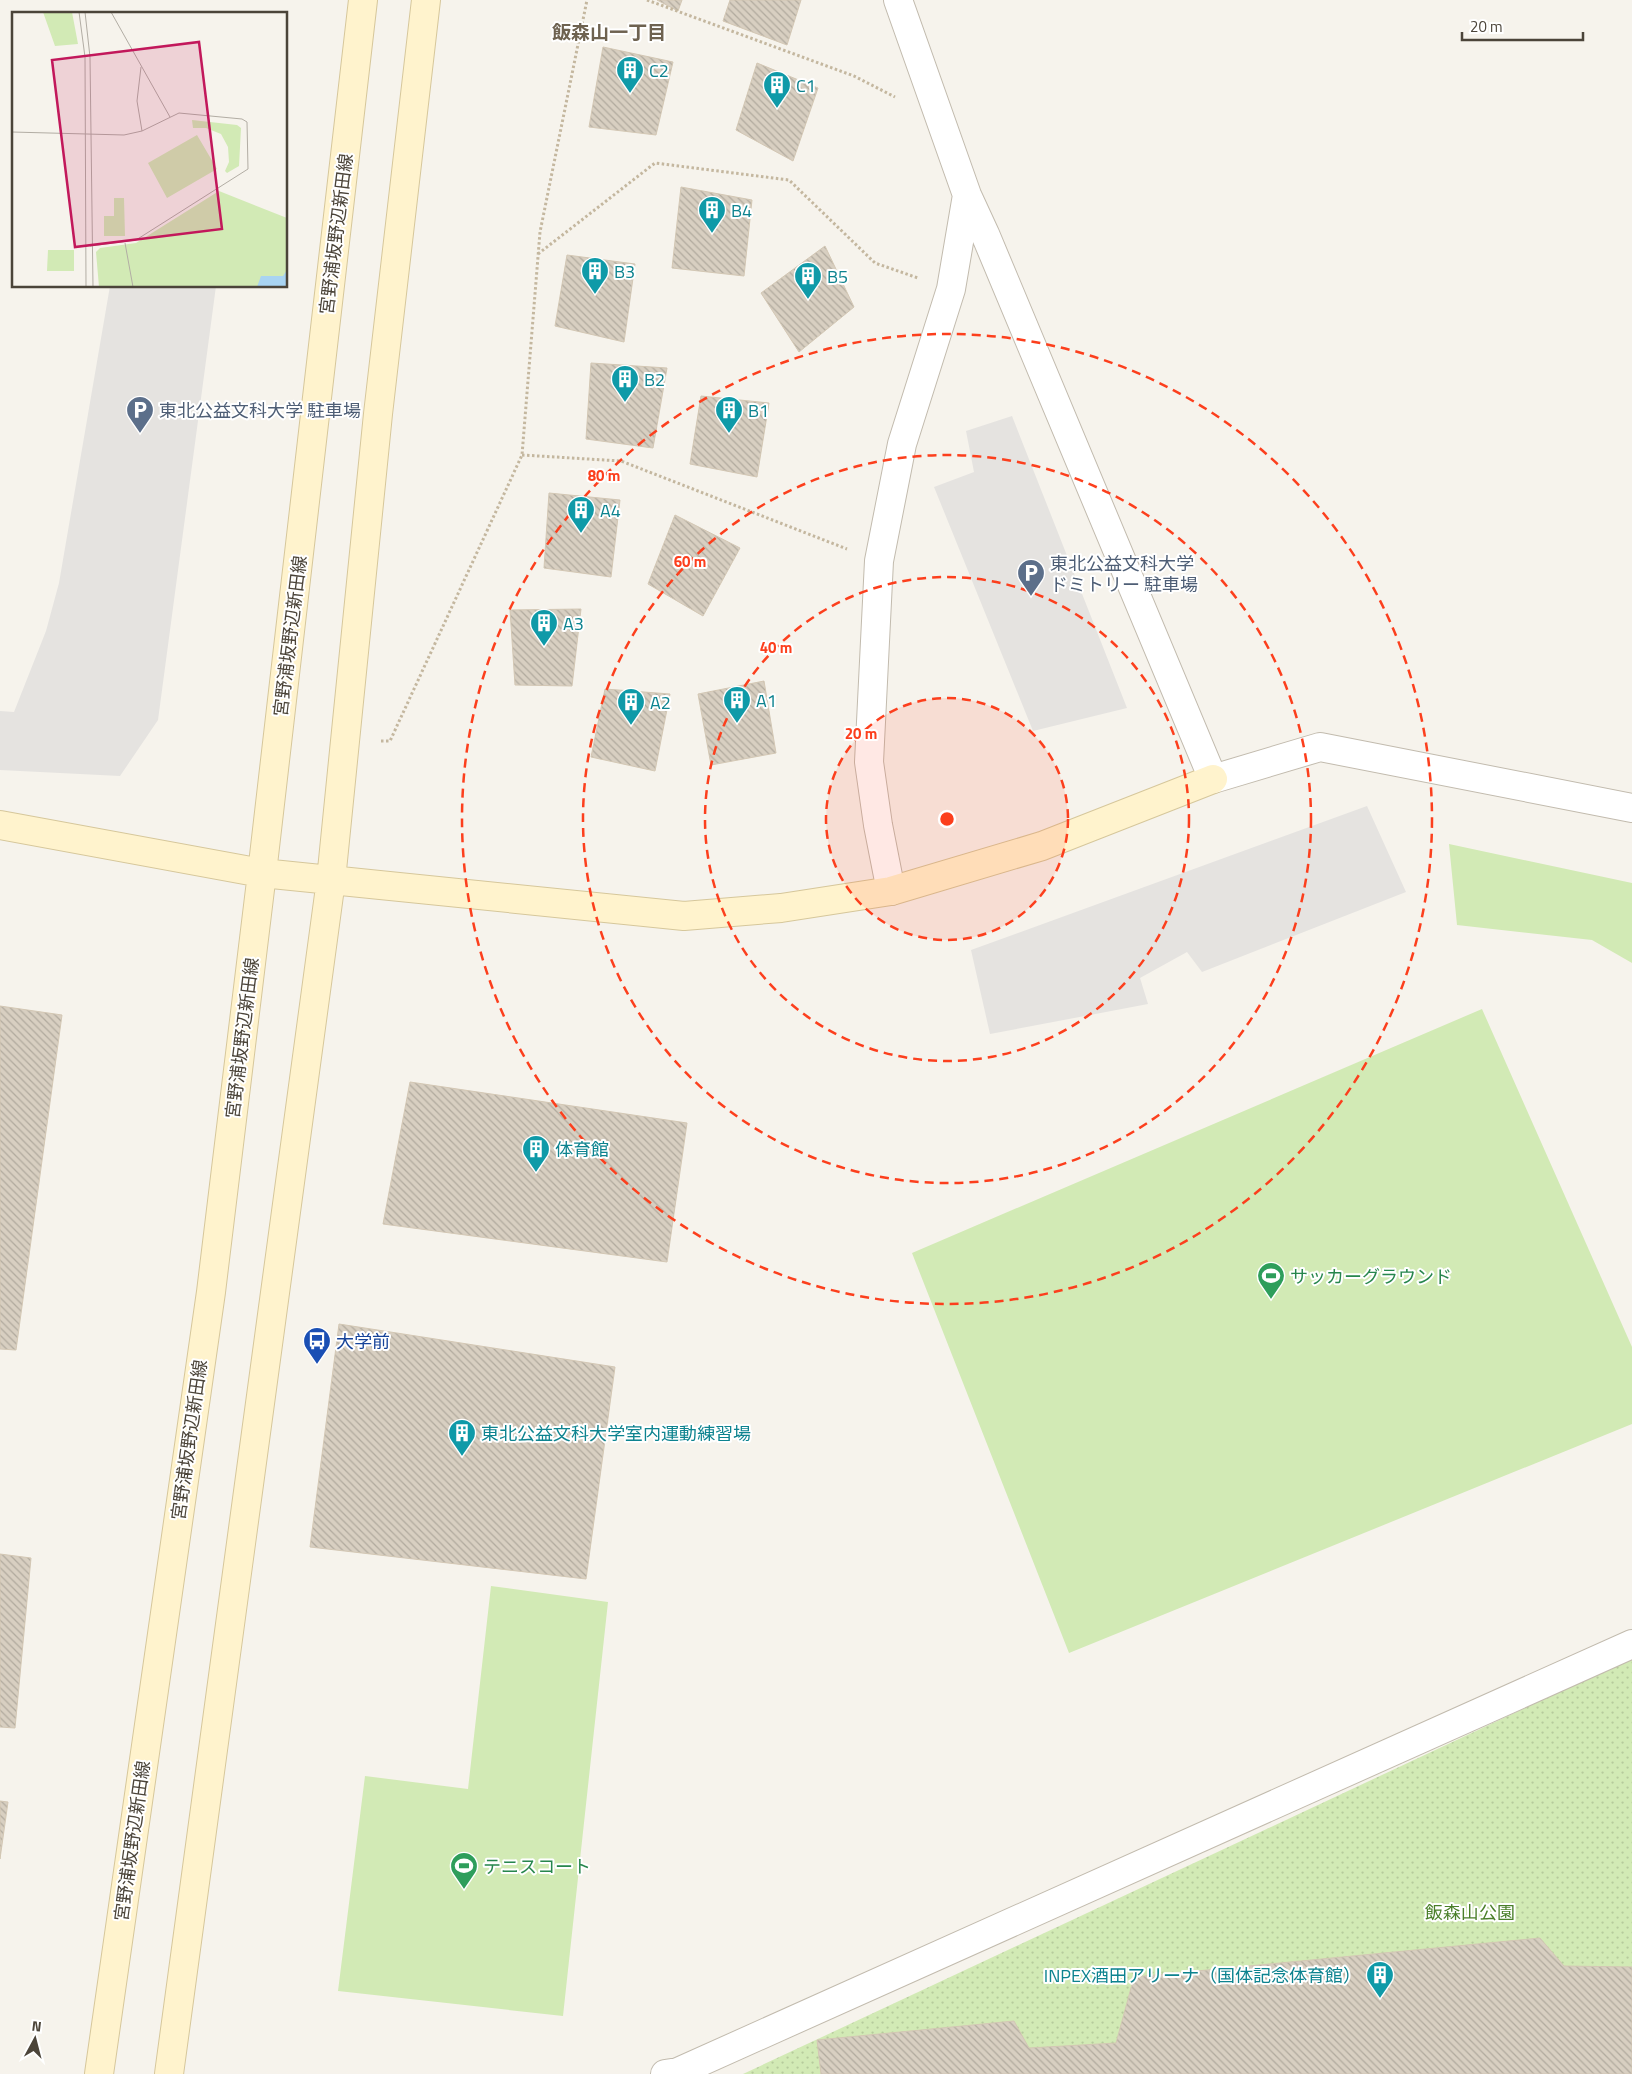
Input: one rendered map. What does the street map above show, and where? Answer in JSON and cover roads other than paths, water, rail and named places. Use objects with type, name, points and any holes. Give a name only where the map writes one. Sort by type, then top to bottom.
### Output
[{"type":"main road","name":"宮野浦坂野辺新田線","points":[[99,2074],[211,1292],[262,873],[363,0]]},
{"type":"main road","points":[[169,2074],[331,880],[378,414],[426,0]]},
{"type":"main road","points":[[0,825],[262,873],[684,916],[780,908],[891,891],[1042,846],[1213,779]]},
{"type":"street","points":[[898,0],[967,195],[1213,779],[1320,747],[1632,808]]},
{"type":"street","points":[[891,891],[878,825],[870,762],[879,561],[902,444],[951,289],[967,195]]},
{"type":"street","points":[[665,2074],[687,2068],[1632,1644]]},
{"type":"place","name":"C2","points":[[630,94]]},
{"type":"place","name":"C1","points":[[777,109]]},
{"type":"place","name":"B4","points":[[712,234]]},
{"type":"place","name":"B3","points":[[595,295]]},
{"type":"place","name":"B5","points":[[808,300]]},
{"type":"place","name":"B2","points":[[625,403]]},
{"type":"place","name":"東北公益文科大学 駐車場","points":[[140,434]]},
{"type":"place","name":"B1","points":[[729,434]]},
{"type":"place","name":"A4","points":[[581,534]]},
{"type":"place","name":"東北公益文科大学 ドミトリー 駐車場","points":[[1031,597]]},
{"type":"place","name":"A3","points":[[544,647]]},
{"type":"place","name":"A1","points":[[737,724]]},
{"type":"place","name":"A2","points":[[631,726]]},
{"type":"place","name":"体育館","points":[[536,1173]]},
{"type":"place","name":"サッカーグラウンド","points":[[1271,1300]]},
{"type":"place","name":"大学前","points":[[317,1365]]},
{"type":"place","name":"東北公益文科大学室内運動練習場","points":[[462,1457]]},
{"type":"place","name":"テニスコート","points":[[464,1890]]},
{"type":"place","name":"INPEX酒田アリーナ（国体記念体育館）","points":[[1380,1999]]},
{"type":"district","name":"飯森山一丁目","points":[[609,31]]},
{"type":"park label","name":"飯森山公園","points":[[1470,1912]]}]
